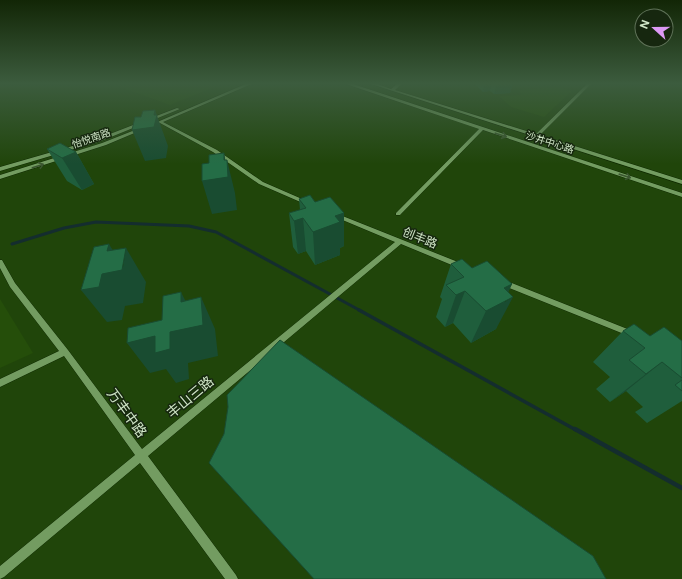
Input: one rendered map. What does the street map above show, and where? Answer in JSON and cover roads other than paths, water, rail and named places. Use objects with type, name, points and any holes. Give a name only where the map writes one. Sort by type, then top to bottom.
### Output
[{"type":"street","name":"怡悦南路","points":[[0,169],[99,140],[175,110]]},
{"type":"street","name":"怡悦南路","points":[[0,177],[104,144],[188,110]]},
{"type":"street","name":"沙井中心路","points":[[425,110],[682,195]]},
{"type":"street","name":"沙井中心路","points":[[455,110],[682,182]]},
{"type":"street","points":[[537,136],[563,110]]},
{"type":"street","points":[[160,122],[216,151],[261,183],[312,205]]},
{"type":"street","points":[[398,214],[482,129]]},
{"type":"street","name":"创丰路","points":[[326,211],[464,268]]},
{"type":"street","name":"丰山三路","points":[[0,573],[399,242]]},
{"type":"street","name":"万丰中路","points":[[0,262],[12,285],[65,352],[232,579]]},
{"type":"street","points":[[500,282],[638,337]]},
{"type":"street","points":[[0,383],[65,352]]},
{"type":"waterway","points":[[12,244],[64,228],[96,222],[189,226],[216,232],[361,311]]},
{"type":"waterway","points":[[359,310],[576,430]]},
{"type":"waterway","points":[[575,429],[682,488]]}]
